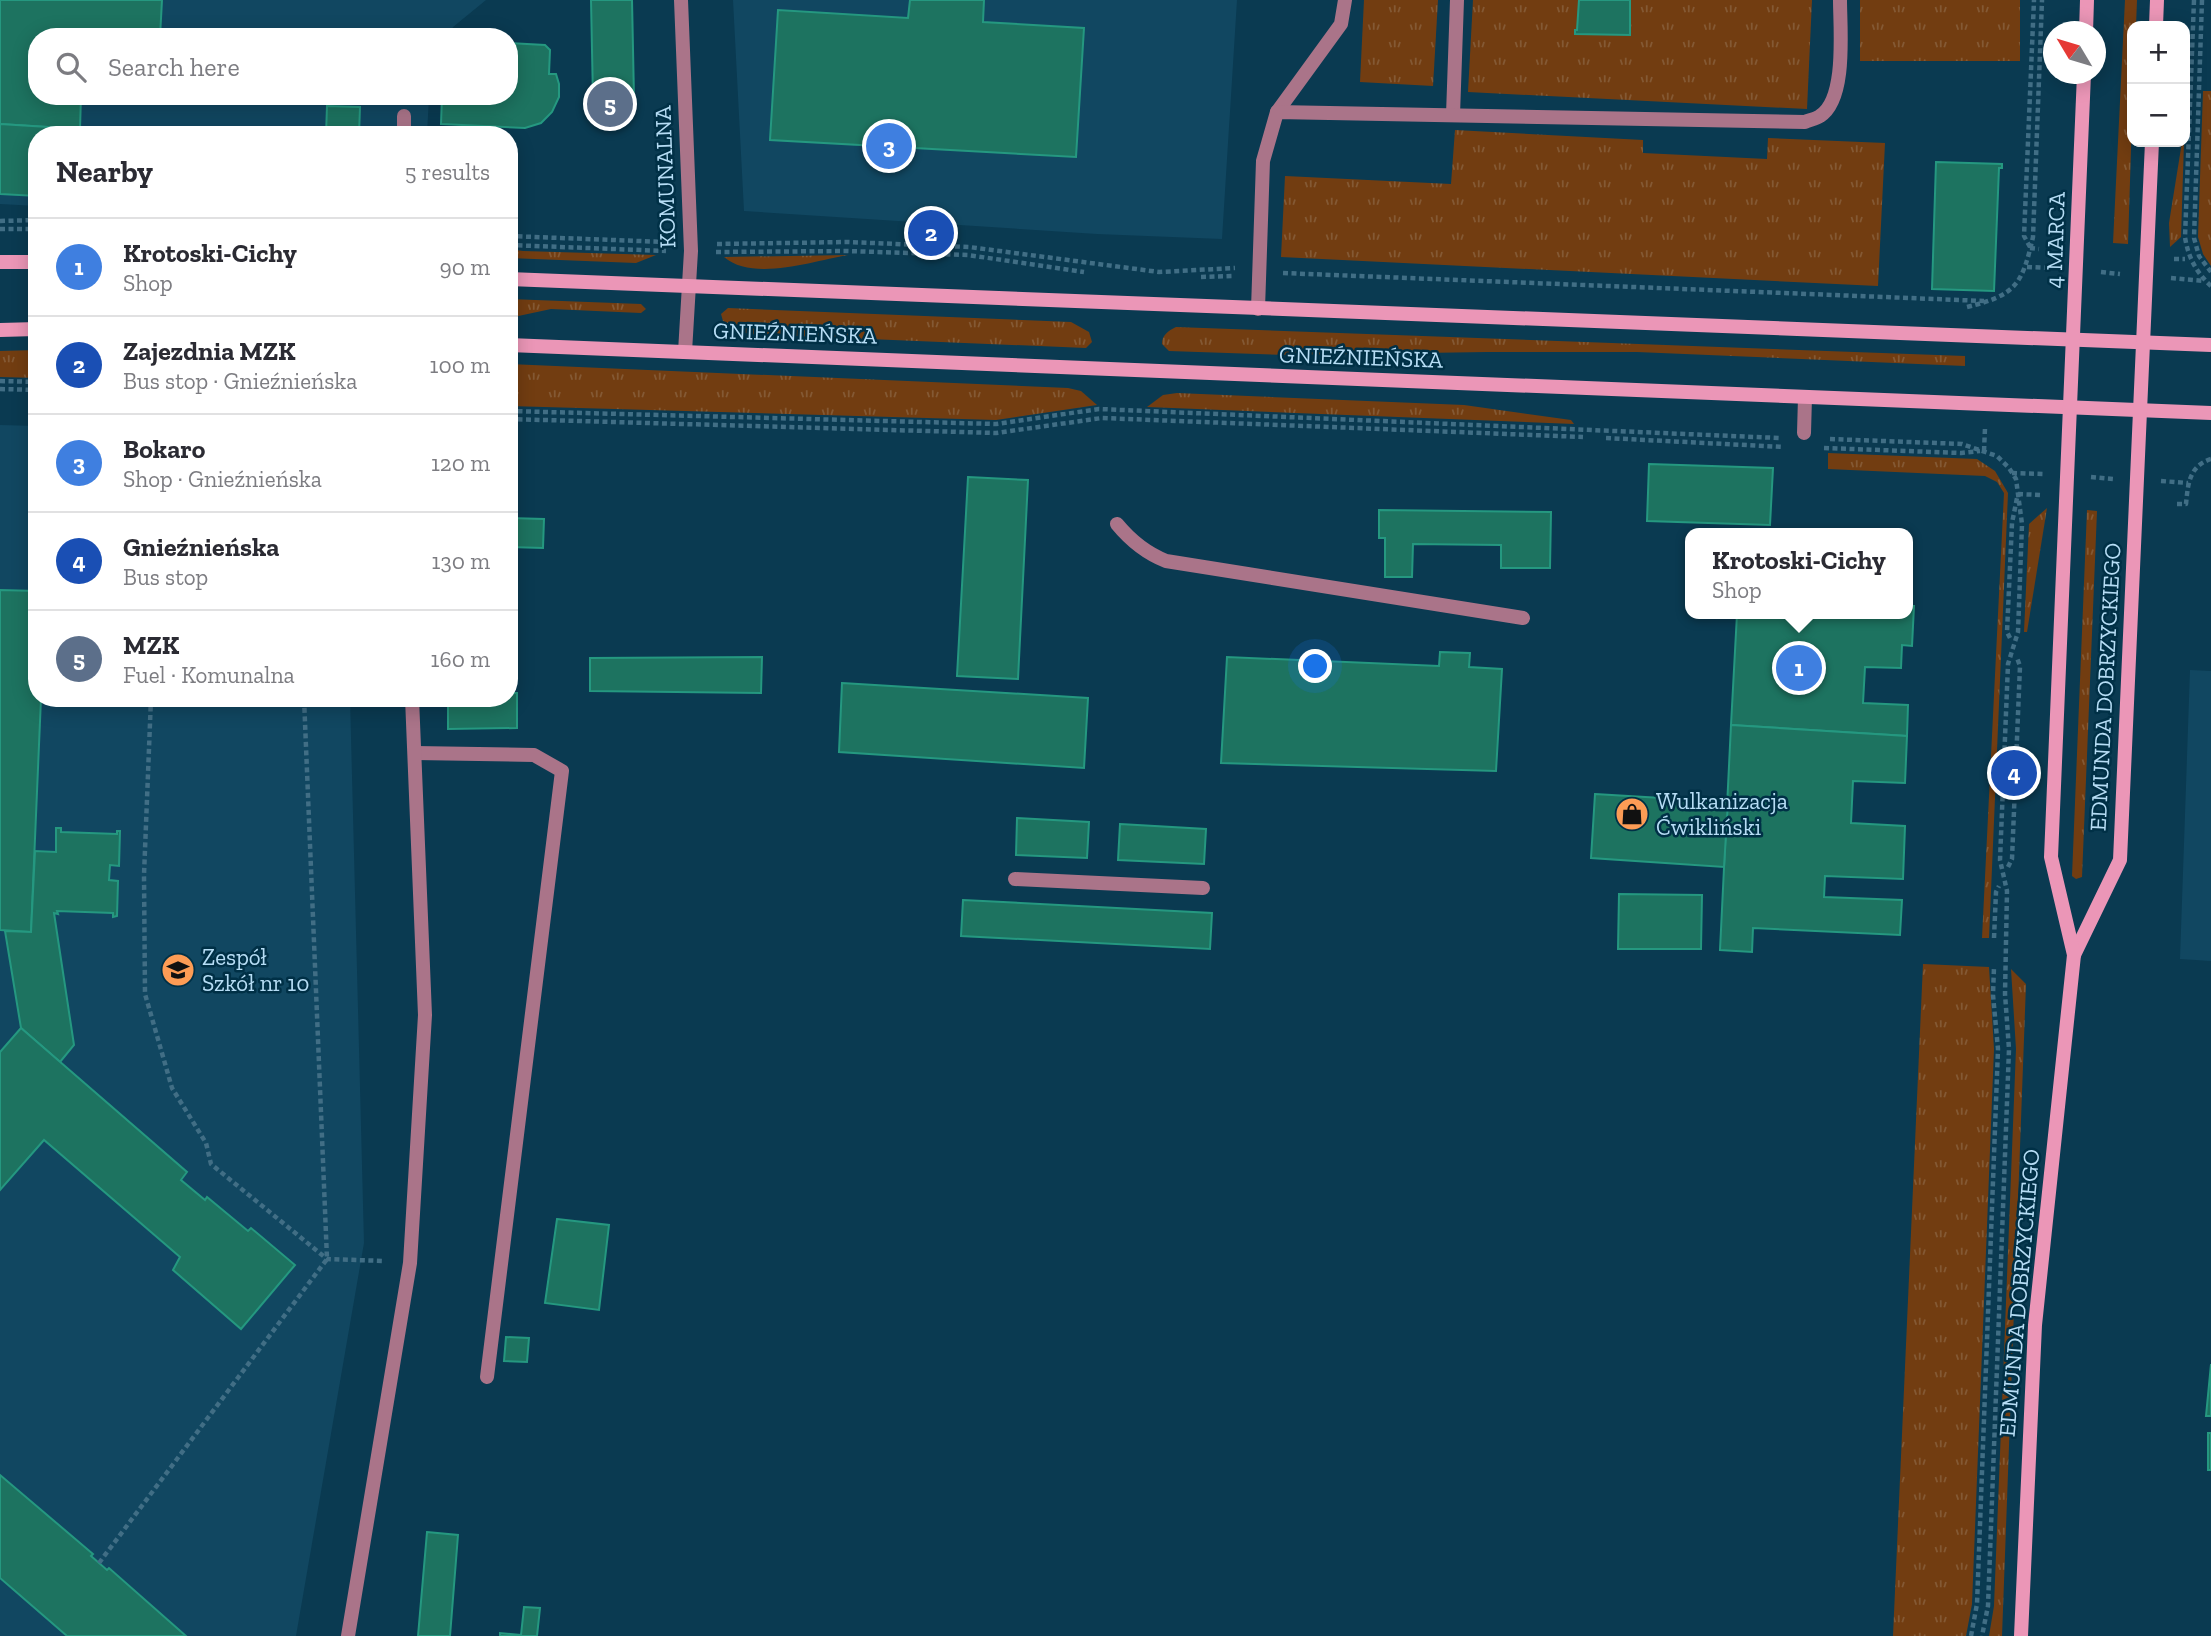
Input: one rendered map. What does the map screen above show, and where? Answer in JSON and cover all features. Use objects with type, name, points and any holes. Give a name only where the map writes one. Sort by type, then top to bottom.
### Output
[{"type":"street","name":"KOMUNALNA","points":[[681,0],[691,251],[685,352]]},
{"type":"street","points":[[1258,309],[1263,161],[1278,111],[1341,24],[1345,0]]},
{"type":"street","points":[[1453,115],[1457,0]]},
{"type":"street","points":[[1278,111],[1804,122],[1821,116],[1831,104],[1839,82],[1840,0]]},
{"type":"street","points":[[2086,21],[2087,0]]},
{"type":"street","points":[[2156,21],[2157,0]]},
{"type":"street","name":"4 MARCA","points":[[2070,408],[2084,84]]},
{"type":"street","points":[[404,116],[404,126]]},
{"type":"street","points":[[2140,410],[2152,147]]},
{"type":"street","points":[[0,262],[28,262]]},
{"type":"street","name":"GNIEŹNIEŃSKA","points":[[518,279],[2211,345]]},
{"type":"street","points":[[0,330],[28,329]]},
{"type":"street","name":"GNIEŹNIEŃSKA","points":[[518,345],[2211,413]]},
{"type":"street","points":[[1804,433],[1805,397]]},
{"type":"street","name":"EDMUNDA DOBRZYCKIEGO","points":[[2021,1636],[2035,1325],[2074,955],[2051,857],[2070,408]]},
{"type":"street","name":"EDMUNDA DOBRZYCKIEGO","points":[[2074,955],[2120,860],[2140,410]]},
{"type":"street","points":[[1117,524],[1130,540],[1166,561],[1522,618]]},
{"type":"street","points":[[348,1636],[410,1262],[425,1015],[412,707]]},
{"type":"street","points":[[415,753],[534,755],[562,771],[487,1377]]},
{"type":"street","points":[[1015,879],[1203,888]]},
{"type":"path","points":[[2030,248],[2024,236],[2034,0]]},
{"type":"path","points":[[1280,273],[1967,298],[1989,301],[2011,289],[2020,279],[2027,267],[2033,237],[2042,0]]},
{"type":"path","points":[[2194,0],[2185,237],[2191,260],[2211,286]]},
{"type":"path","points":[[2202,0],[2194,238],[2200,261],[2211,272]]},
{"type":"path","points":[[0,221],[28,220]]},
{"type":"path","points":[[0,229],[28,229]]},
{"type":"path","points":[[518,236],[666,242]]},
{"type":"path","points":[[714,244],[848,242],[969,247],[1159,272],[1240,268]]},
{"type":"path","points":[[518,245],[660,250]]},
{"type":"path","points":[[2030,248],[2039,249]]},
{"type":"path","points":[[719,252],[848,251],[968,255],[1095,274]]},
{"type":"path","points":[[2174,259],[2185,260]]},
{"type":"path","points":[[2027,267],[2035,267]]},
{"type":"path","points":[[1199,277],[1234,276]]},
{"type":"path","points":[[2185,279],[2205,281]]},
{"type":"path","points":[[1989,301],[1989,311]]},
{"type":"path","points":[[0,381],[28,382]]},
{"type":"path","points":[[0,389],[28,390]]},
{"type":"path","points":[[518,411],[996,424],[1099,409],[1612,430]]},
{"type":"path","points":[[518,419],[996,433],[1102,418],[1583,438]]},
{"type":"path","points":[[1606,438],[1795,447]]},
{"type":"path","points":[[1984,441],[1984,451]]},
{"type":"path","points":[[1821,448],[1961,453],[1984,451],[1997,456],[2012,473],[2018,494],[2022,524],[2018,632],[2008,664],[2000,860],[2007,891],[2004,995],[2010,1049],[1988,1605],[1982,1636]]},
{"type":"path","points":[[2177,504],[2186,504],[2192,471],[2211,459]]},
{"type":"path","points":[[2012,473],[2035,474]]},
{"type":"path","points":[[2180,482],[2188,483]]},
{"type":"path","points":[[2018,494],[2045,496]]},
{"type":"path","points":[[2010,638],[2007,632],[2012,523],[2018,494]]},
{"type":"path","points":[[2008,867],[2012,859],[2020,666],[2017,658]]},
{"type":"path","points":[[151,707],[144,875],[145,994],[172,1087],[206,1143],[211,1164],[327,1259],[383,1261]]},
{"type":"path","points":[[99,1563],[327,1259],[304,707]]},
{"type":"path","points":[[1994,938],[1996,892],[1999,886]]},
{"type":"path","points":[[1971,1636],[1977,1604],[1998,1049],[1993,995],[1994,967]]},
{"type":"shaded area","points":[[0,0],[486,0],[453,28],[28,28],[28,105],[429,105],[427,126],[28,126],[28,206],[0,204]]},
{"type":"shaded area","points":[[733,0],[1237,0],[1222,239],[1097,234],[744,211]]},
{"type":"shaded area","name":"Zespół Szkół nr 10","points":[[0,425],[28,426],[28,707],[350,707],[364,1243],[296,1636],[0,1636]]},
{"type":"shaded area","points":[[2190,670],[2211,671],[2211,961],[2180,959]]},
{"type":"green space","points":[[1364,0],[1438,0],[1433,86],[1360,82]]},
{"type":"green space","points":[[1473,0],[1812,0],[1807,109],[1468,92]]},
{"type":"green space","points":[[1860,0],[2020,0],[2020,61],[1860,61]]},
{"type":"green space","points":[[2125,0],[2137,0],[2136,21],[2127,21],[2127,147],[2131,147],[2128,244],[2113,243]]},
{"type":"green space","points":[[2203,91],[2211,91],[2211,266],[2203,254],[2198,237]]},
{"type":"green space","points":[[1455,130],[1643,140],[1643,153],[1767,159],[1768,138],[1885,143],[1878,286],[1281,257],[1285,176],[1451,184]]},
{"type":"green space","points":[[2181,147],[2184,147],[2181,237],[2170,247],[2169,223]]},
{"type":"green space","points":[[518,250],[656,255],[636,263],[518,258]]},
{"type":"green space","points":[[848,255],[767,269],[736,264],[724,257]]},
{"type":"green space","points":[[518,299],[641,304],[646,309],[641,313],[551,309],[518,316]]},
{"type":"green space","points":[[728,308],[1071,322],[1089,332],[1092,342],[1086,348],[748,334],[723,321],[721,314]]},
{"type":"green space","points":[[1176,327],[1965,356],[1965,366],[1637,352],[1288,355],[1169,351],[1162,344],[1163,338]]},
{"type":"green space","points":[[28,350],[28,378],[0,377],[0,351]]},
{"type":"green space","points":[[518,364],[1068,388],[1081,391],[1097,405],[996,420],[518,406]]},
{"type":"green space","points":[[1177,393],[1464,405],[1571,420],[1574,424],[1147,407],[1163,395]]},
{"type":"green space","points":[[1828,453],[1977,459],[1995,471],[2008,493],[1989,938],[1982,938],[2004,493],[1997,482],[1985,476],[1828,469]]},
{"type":"green space","points":[[2047,508],[2027,632],[2024,632],[2029,524]]},
{"type":"green space","points":[[2087,510],[2097,511],[2082,877],[2076,879],[2072,876]]},
{"type":"green space","points":[[1923,964],[1989,967],[1994,1049],[1972,1604],[1966,1636],[1893,1636]]},
{"type":"green space","points":[[2011,969],[2026,984],[2002,1636],[1989,1636],[1994,1606],[2016,1049]]},
{"type":"building","points":[[0,0],[162,0],[160,28],[28,28],[28,105],[81,105],[80,126],[0,124]]},
{"type":"building","points":[[591,0],[632,0],[634,98],[593,99]]},
{"type":"building","points":[[910,0],[984,0],[983,22],[1084,28],[1076,157],[770,140],[778,10],[908,18]]},
{"type":"building","points":[[1579,0],[1630,0],[1630,35],[1575,34]]},
{"type":"building","points":[[518,44],[545,45],[550,50],[549,74],[556,74],[559,97],[552,112],[541,123],[525,128],[441,124],[442,105],[518,105]]},
{"type":"building","points":[[327,106],[360,107],[359,126],[326,126]]},
{"type":"building","points":[[0,124],[33,126],[28,126],[28,196],[0,194]]},
{"type":"building","points":[[1936,162],[2002,164],[2002,168],[1999,168],[1994,291],[1932,289]]},
{"type":"building","points":[[1649,464],[1773,468],[1770,525],[1647,521]]},
{"type":"building","points":[[968,477],[1028,480],[1018,679],[957,676]]},
{"type":"building","points":[[1379,510],[1551,512],[1550,568],[1501,568],[1501,545],[1413,544],[1412,577],[1385,577],[1385,538],[1379,538]]},
{"type":"building","points":[[518,518],[544,519],[543,548],[518,547]]},
{"type":"building","points":[[0,590],[28,591],[28,707],[41,707],[31,932],[0,930]]},
{"type":"building","points":[[1914,606],[1912,646],[1902,645],[1901,668],[1865,667],[1863,703],[1908,705],[1907,736],[1731,725],[1737,619],[1913,619]]},
{"type":"building","points":[[1440,652],[1470,653],[1469,667],[1502,669],[1496,771],[1221,763],[1227,657],[1439,666]]},
{"type":"building","points":[[762,657],[761,693],[590,691],[590,658]]},
{"type":"building","points":[[842,683],[1088,698],[1084,768],[839,752]]},
{"type":"building","points":[[448,707],[517,707],[517,728],[448,729]]},
{"type":"building","points":[[1731,725],[1907,736],[1905,783],[1853,781],[1851,823],[1905,826],[1903,879],[1825,876],[1824,897],[1902,900],[1900,935],[1753,928],[1752,952],[1720,950]]},
{"type":"building","points":[[1595,794],[1728,802],[1724,867],[1591,858]]},
{"type":"building","points":[[1017,818],[1089,822],[1087,858],[1016,855]]},
{"type":"building","points":[[1120,824],[1206,829],[1204,864],[1118,860]]},
{"type":"building","points":[[56,828],[61,828],[61,832],[117,834],[117,831],[120,831],[119,866],[110,865],[109,880],[118,881],[117,916],[113,917],[113,913],[54,913],[74,1045],[60,1062],[21,1028],[5,931],[31,932],[35,851],[56,852]]},
{"type":"building","points":[[1619,894],[1702,895],[1701,949],[1618,949]]},
{"type":"building","points":[[963,900],[1212,913],[1210,949],[961,936]]},
{"type":"building","points":[[21,1028],[187,1172],[181,1180],[205,1200],[207,1197],[248,1231],[251,1228],[295,1265],[241,1329],[173,1270],[180,1257],[44,1140],[0,1190],[0,1052]]},
{"type":"building","points":[[557,1219],[609,1225],[599,1310],[545,1303]]},
{"type":"building","points":[[506,1337],[529,1338],[527,1362],[504,1361]]},
{"type":"building","points":[[2211,1364],[2211,1416],[2206,1416]]},
{"type":"building","points":[[2208,1433],[2211,1433],[2211,1470],[2208,1470]]},
{"type":"building","points":[[0,1475],[186,1636],[67,1636],[0,1578]]},
{"type":"building","points":[[427,1532],[458,1535],[450,1636],[418,1636]]},
{"type":"building","points":[[524,1607],[540,1608],[537,1636],[500,1636],[500,1633],[521,1635]]},
{"type":"place","name":"MZK","points":[[610,104]]},
{"type":"place","name":"Bokaro","points":[[889,146]]},
{"type":"place","name":"Zajezdnia MZK","points":[[931,233]]},
{"type":"place","name":"Krotoski-Cichy","points":[[1799,668]]},
{"type":"place","name":"Gnieźnieńska","points":[[2014,773]]},
{"type":"place","name":"Wulkanizacja Ćwikliński","points":[[1632,814]]},
{"type":"place","name":"Zespół Szkół nr 10","points":[[178,970]]}]
